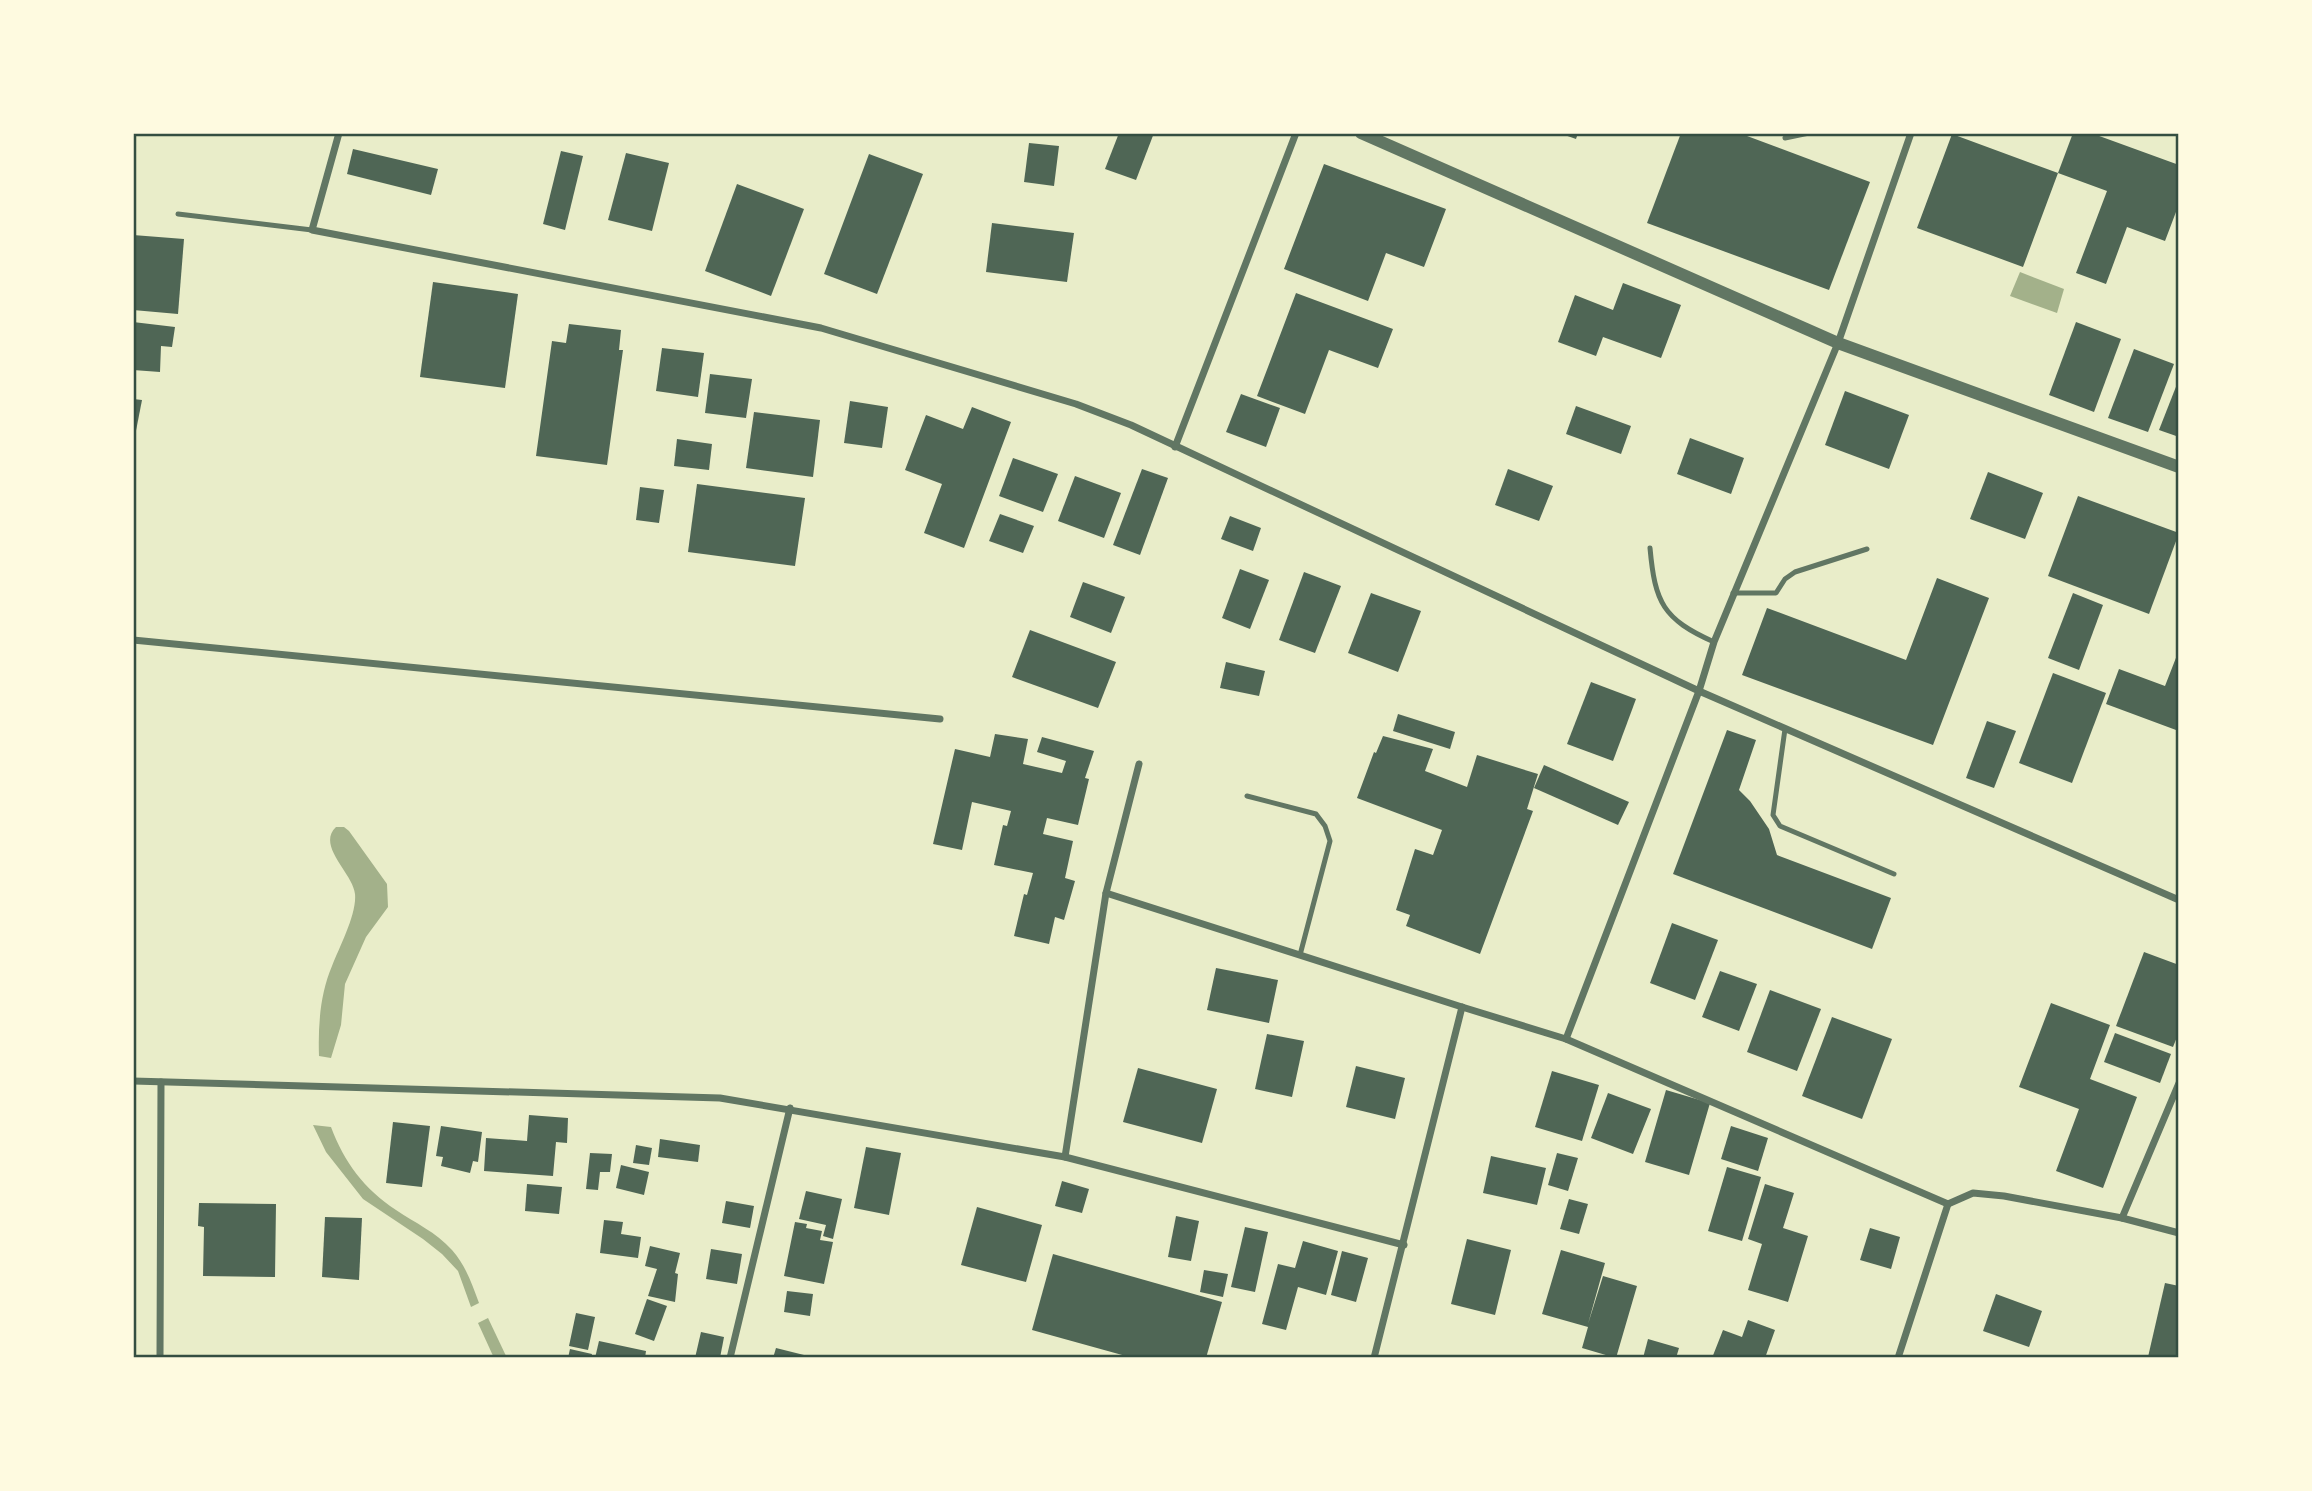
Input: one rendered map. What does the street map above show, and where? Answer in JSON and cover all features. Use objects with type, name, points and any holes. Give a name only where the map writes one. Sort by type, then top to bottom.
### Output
[{"type":"street","points":[[339,133],[312,230],[821,328],[1076,404],[1131,425],[1699,691],[2179,900]]},
{"type":"street","points":[[1175,447],[1296,133]]},
{"type":"street","points":[[1361,133],[1838,344],[2179,467]]},
{"type":"street","points":[[1566,1038],[1699,691],[1733,593],[1838,344],[1910,133]]},
{"type":"street","points":[[133,639],[940,719]]},
{"type":"street","points":[[1065,1157],[1107,892],[1139,764]]},
{"type":"street","points":[[1107,892],[1566,1038],[1948,1204],[1973,1193],[2004,1196],[2122,1218],[2179,1233]]},
{"type":"street","points":[[1376,1357],[1462,1007]]},
{"type":"street","points":[[133,1081],[720,1098],[1065,1157],[1404,1245]]},
{"type":"street","points":[[160,1358],[161,1082]]},
{"type":"street","points":[[2122,1218],[2179,1083]]},
{"type":"street","points":[[730,1358],[790,1108]]},
{"type":"street","points":[[1898,1358],[1948,1204]]},
{"type":"lane","points":[[1785,138],[1808,133]]},
{"type":"lane","points":[[178,214],[312,230]]},
{"type":"lane","points":[[1650,548],[1652,573],[1662,607],[1687,629],[1714,642]]},
{"type":"lane","points":[[1733,593],[1776,593],[1785,579],[1795,572],[1867,550]]},
{"type":"lane","points":[[1785,729],[1773,815],[1776,821],[1780,826],[1894,874]]},
{"type":"lane","points":[[1247,796],[1316,814],[1325,825],[1330,841],[1300,955]]},
{"type":"shaded area","points":[[2020,272],[2064,289],[2057,313],[2010,296]]},
{"type":"shaded area","points":[[336,827],[344,827],[349,831],[387,884],[388,907],[366,937],[345,984],[341,1025],[331,1058],[319,1056],[322,999],[355,902],[353,886],[330,843],[331,834]]},
{"type":"shaded area","points":[[313,1125],[331,1127],[342,1152],[365,1184],[385,1202],[432,1233],[452,1250],[465,1269],[479,1303],[471,1307],[458,1271],[442,1254],[363,1199],[326,1152]]},
{"type":"shaded area","points":[[488,1318],[507,1358],[494,1358],[478,1323]]},
{"type":"building","points":[[1119,133],[1154,133],[1136,180],[1105,169]]},
{"type":"building","points":[[1559,133],[1578,133],[1576,139]]},
{"type":"building","points":[[1681,133],[1739,133],[1870,182],[1829,290],[1647,223]]},
{"type":"building","points":[[2073,133],[2091,133],[2179,165],[2179,204],[2165,241],[2127,227],[2106,284],[2076,273],[2107,191],[2058,173]]},
{"type":"building","points":[[1952,134],[2058,173],[2023,267],[1917,228]]},
{"type":"building","points":[[1029,143],[1059,146],[1054,186],[1024,182]]},
{"type":"building","points":[[353,149],[438,169],[431,195],[347,174]]},
{"type":"building","points":[[561,151],[583,156],[565,230],[543,224]]},
{"type":"building","points":[[626,153],[669,163],[652,231],[608,220]]},
{"type":"building","points":[[869,154],[923,174],[877,294],[824,274]]},
{"type":"building","points":[[1324,164],[1446,209],[1424,267],[1386,253],[1368,301],[1284,269]]},
{"type":"building","points":[[737,184],[804,209],[771,296],[705,271]]},
{"type":"building","points":[[992,223],[1074,233],[1067,282],[986,272]]},
{"type":"building","points":[[133,235],[184,239],[178,314],[133,310]]},
{"type":"building","points":[[433,282],[518,294],[505,388],[420,377]]},
{"type":"building","points":[[1623,283],[1681,305],[1661,358],[1603,337],[1596,356],[1558,342],[1575,295],[1613,310]]},
{"type":"building","points":[[1296,293],[1393,329],[1378,368],[1329,350],[1305,414],[1257,396]]},
{"type":"building","points":[[133,322],[175,327],[172,347],[161,346],[160,372],[133,370]]},
{"type":"building","points":[[2076,322],[2121,339],[2094,412],[2049,395]]},
{"type":"building","points":[[569,324],[621,330],[619,350],[623,350],[607,465],[536,456],[552,341],[566,343]]},
{"type":"building","points":[[662,348],[704,353],[698,397],[656,391]]},
{"type":"building","points":[[2134,349],[2174,364],[2148,432],[2108,418]]},
{"type":"building","points":[[710,374],[752,379],[746,418],[705,413]]},
{"type":"building","points":[[2179,379],[2179,437],[2159,430]]},
{"type":"building","points":[[1845,391],[1909,415],[1889,469],[1825,445]]},
{"type":"building","points":[[1241,394],[1280,408],[1266,447],[1226,432]]},
{"type":"building","points":[[133,399],[142,400],[134,441],[133,441]]},
{"type":"building","points":[[850,401],[888,407],[882,448],[844,443]]},
{"type":"building","points":[[1576,406],[1631,426],[1621,454],[1566,434]]},
{"type":"building","points":[[972,407],[1011,422],[964,548],[924,533],[942,484],[905,470],[926,415],[963,429]]},
{"type":"building","points":[[754,412],[820,420],[813,477],[746,468]]},
{"type":"building","points":[[1690,438],[1744,458],[1731,494],[1677,474]]},
{"type":"building","points":[[677,439],[712,444],[709,470],[674,466]]},
{"type":"building","points":[[1013,458],[1058,474],[1043,512],[999,496]]},
{"type":"building","points":[[1142,469],[1168,478],[1140,555],[1113,545]]},
{"type":"building","points":[[1508,469],[1553,486],[1539,521],[1495,505]]},
{"type":"building","points":[[1988,472],[2043,493],[2025,539],[1970,519]]},
{"type":"building","points":[[1075,476],[1121,493],[1104,538],[1058,521]]},
{"type":"building","points":[[697,484],[805,498],[795,566],[688,552]]},
{"type":"building","points":[[640,487],[664,490],[659,523],[636,520]]},
{"type":"building","points":[[2078,496],[2179,533],[2149,614],[2048,576]]},
{"type":"building","points":[[1000,514],[1034,526],[1023,553],[989,541]]},
{"type":"building","points":[[1230,516],[1261,528],[1253,551],[1221,539]]},
{"type":"building","points":[[1240,569],[1269,580],[1250,629],[1222,618]]},
{"type":"building","points":[[1304,572],[1341,586],[1315,653],[1279,640]]},
{"type":"building","points":[[1937,578],[1989,598],[1933,745],[1742,675],[1767,608],[1906,660]]},
{"type":"building","points":[[1083,582],[1125,597],[1111,633],[1070,617]]},
{"type":"building","points":[[1371,593],[1421,611],[1398,672],[1348,653]]},
{"type":"building","points":[[2073,593],[2103,605],[2079,670],[2048,658]]},
{"type":"building","points":[[1030,630],[1116,662],[1098,708],[1012,677]]},
{"type":"building","points":[[2179,650],[2179,721],[2176,730],[2106,704],[2119,669],[2165,686]]},
{"type":"building","points":[[1226,662],[1265,671],[1259,696],[1220,688]]},
{"type":"building","points":[[2053,673],[2106,693],[2072,783],[2019,763]]},
{"type":"building","points":[[1591,682],[1636,699],[1613,761],[1567,744]]},
{"type":"building","points":[[1398,714],[1455,732],[1450,749],[1393,731]]},
{"type":"building","points":[[1987,721],[2016,731],[1994,788],[1966,778]]},
{"type":"building","points":[[1727,730],[1756,740],[1739,790],[1769,829],[1777,855],[1891,898],[1872,949],[1673,874]]},
{"type":"building","points":[[995,734],[1028,739],[1023,764],[1062,773],[1066,761],[1037,752],[1042,737],[1094,751],[1085,778],[1089,779],[1078,825],[1047,818],[1043,834],[1073,841],[1065,878],[1075,881],[1064,920],[1055,917],[1049,944],[1014,936],[1024,894],[1027,895],[1033,873],[994,865],[1003,825],[1007,826],[1011,811],[972,802],[962,850],[933,844],[955,749],[990,757]]},
{"type":"building","points":[[1383,736],[1433,749],[1425,771],[1467,787],[1477,755],[1538,774],[1527,809],[1533,811],[1480,954],[1406,926],[1410,915],[1396,910],[1415,849],[1433,855],[1442,830],[1357,798],[1374,752],[1376,753]]},
{"type":"building","points":[[1544,765],[1629,802],[1618,825],[1534,788]]},
{"type":"building","points":[[1672,923],[1718,940],[1695,1000],[1650,983]]},
{"type":"building","points":[[2144,952],[2179,965],[2179,1032],[2173,1047],[2116,1026]]},
{"type":"building","points":[[1216,968],[1278,980],[1269,1023],[1207,1010]]},
{"type":"building","points":[[1720,971],[1757,984],[1739,1031],[1702,1017]]},
{"type":"building","points":[[1770,990],[1821,1009],[1797,1071],[1747,1052]]},
{"type":"building","points":[[2051,1003],[2110,1025],[2090,1079],[2137,1097],[2103,1188],[2056,1171],[2079,1109],[2019,1087]]},
{"type":"building","points":[[1832,1017],[1892,1039],[1862,1119],[1802,1096]]},
{"type":"building","points":[[2115,1033],[2171,1054],[2160,1083],[2104,1062]]},
{"type":"building","points":[[1267,1034],[1304,1041],[1292,1097],[1255,1089]]},
{"type":"building","points":[[1356,1066],[1405,1078],[1395,1119],[1346,1107]]},
{"type":"building","points":[[1138,1068],[1217,1089],[1202,1143],[1123,1122]]},
{"type":"building","points":[[1552,1071],[1599,1085],[1582,1141],[1535,1127]]},
{"type":"building","points":[[1666,1090],[1710,1103],[1689,1175],[1645,1162]]},
{"type":"building","points":[[1608,1093],[1651,1109],[1633,1154],[1591,1138]]},
{"type":"building","points":[[529,1115],[568,1118],[567,1143],[556,1142],[553,1176],[484,1171],[486,1138],[527,1141]]},
{"type":"building","points":[[393,1122],[430,1126],[422,1187],[386,1183]]},
{"type":"building","points":[[441,1126],[482,1132],[478,1162],[473,1161],[470,1173],[441,1166],[443,1157],[436,1156]]},
{"type":"building","points":[[1731,1126],[1768,1138],[1758,1171],[1721,1159]]},
{"type":"building","points":[[660,1139],[700,1145],[698,1162],[658,1157]]},
{"type":"building","points":[[636,1145],[652,1148],[649,1165],[633,1163]]},
{"type":"building","points":[[866,1147],[901,1153],[889,1215],[854,1208]]},
{"type":"building","points":[[590,1153],[612,1154],[610,1172],[600,1172],[598,1190],[586,1189]]},
{"type":"building","points":[[1557,1153],[1578,1158],[1568,1191],[1548,1185]]},
{"type":"building","points":[[1491,1156],[1546,1168],[1537,1205],[1483,1193]]},
{"type":"building","points":[[621,1165],[649,1172],[644,1195],[616,1188]]},
{"type":"building","points":[[1727,1167],[1761,1177],[1742,1241],[1708,1231]]},
{"type":"building","points":[[1062,1181],[1089,1189],[1082,1213],[1055,1206]]},
{"type":"building","points":[[527,1184],[562,1187],[559,1214],[525,1211]]},
{"type":"building","points":[[1765,1184],[1794,1193],[1783,1228],[1808,1236],[1788,1302],[1748,1290],[1762,1244],[1748,1239]]},
{"type":"building","points":[[806,1191],[842,1199],[833,1239],[823,1236],[826,1225],[799,1219]]},
{"type":"building","points":[[1569,1199],[1588,1204],[1579,1234],[1560,1229]]},
{"type":"building","points":[[726,1201],[754,1206],[750,1228],[722,1223]]},
{"type":"building","points":[[199,1203],[276,1204],[275,1277],[203,1276],[204,1227],[198,1226]]},
{"type":"building","points":[[977,1207],[1042,1225],[1026,1282],[961,1265]]},
{"type":"building","points":[[1176,1216],[1199,1221],[1191,1261],[1168,1257]]},
{"type":"building","points":[[325,1217],[362,1218],[359,1280],[322,1277]]},
{"type":"building","points":[[604,1220],[623,1222],[621,1234],[641,1237],[638,1258],[600,1253]]},
{"type":"building","points":[[795,1222],[807,1224],[806,1228],[822,1231],[820,1240],[833,1242],[824,1284],[784,1276]]},
{"type":"building","points":[[1245,1227],[1268,1232],[1255,1292],[1231,1287]]},
{"type":"building","points":[[1870,1228],[1900,1237],[1891,1269],[1860,1260]]},
{"type":"building","points":[[1467,1239],[1511,1250],[1495,1315],[1451,1304]]},
{"type":"building","points":[[1303,1241],[1338,1251],[1326,1295],[1298,1287],[1286,1330],[1262,1324],[1278,1264],[1295,1268]]},
{"type":"building","points":[[650,1246],[680,1253],[675,1273],[678,1274],[675,1302],[648,1296],[657,1269],[645,1266]]},
{"type":"building","points":[[711,1249],[742,1254],[737,1284],[706,1279]]},
{"type":"building","points":[[1561,1250],[1605,1263],[1588,1324],[1603,1276],[1637,1286],[1616,1358],[1582,1348],[1588,1327],[1542,1314]]},
{"type":"building","points":[[1342,1251],[1368,1258],[1356,1302],[1331,1295]]},
{"type":"building","points":[[1053,1254],[1222,1302],[1206,1358],[1133,1358],[1032,1330]]},
{"type":"building","points":[[1204,1270],[1228,1274],[1223,1297],[1200,1292]]},
{"type":"building","points":[[2165,1283],[2179,1286],[2179,1358],[2148,1357]]},
{"type":"building","points":[[787,1291],[813,1294],[810,1316],[784,1312]]},
{"type":"building","points":[[1996,1294],[2042,1311],[2029,1347],[1983,1331]]},
{"type":"building","points":[[647,1299],[667,1306],[654,1341],[635,1334]]},
{"type":"building","points":[[576,1313],[595,1317],[588,1350],[569,1346]]},
{"type":"building","points":[[1748,1320],[1775,1330],[1765,1358],[1712,1358],[1723,1330],[1742,1337]]},
{"type":"building","points":[[701,1332],[724,1337],[720,1358],[695,1358]]},
{"type":"building","points":[[1648,1339],[1679,1348],[1676,1358],[1643,1358]]},
{"type":"building","points":[[599,1341],[646,1351],[645,1358],[595,1358]]},
{"type":"building","points":[[776,1348],[812,1357],[812,1358],[773,1358]]},
{"type":"building","points":[[570,1349],[592,1354],[591,1358],[568,1358]]}]
